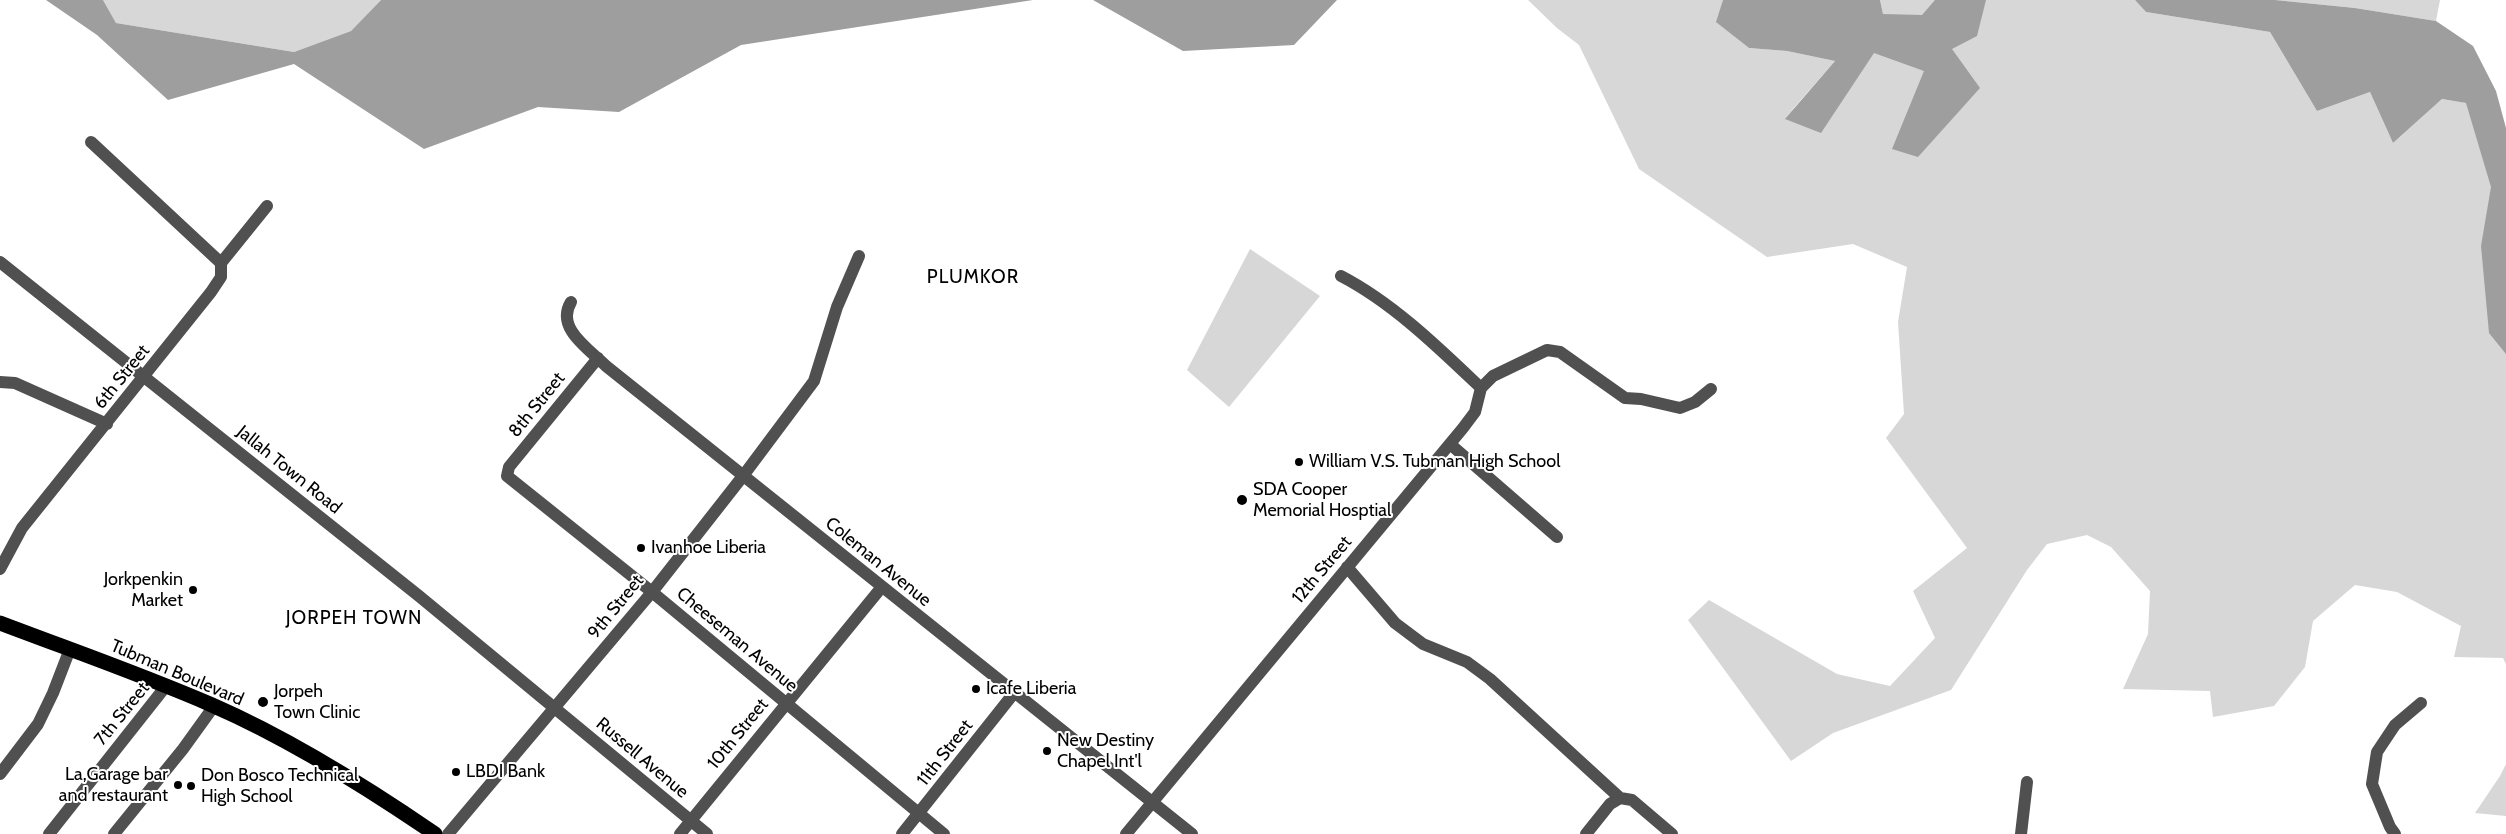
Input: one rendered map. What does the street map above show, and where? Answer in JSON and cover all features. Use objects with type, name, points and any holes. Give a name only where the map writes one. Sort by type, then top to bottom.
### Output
[{"type":"highway","name":"Tubman Boulevard","points":[[0,623],[214,706],[315,759],[386,800],[435,834]]},
{"type":"street","points":[[91,142],[221,263]]},
{"type":"street","name":"6th Street","points":[[0,570],[22,528],[107,424],[216,285],[221,277],[221,263],[267,206]]},
{"type":"street","name":"9th Street","points":[[448,834],[652,592],[743,476],[814,381],[837,307],[859,256]]},
{"type":"street","name":"Jallah Town Road","points":[[0,262],[556,708]]},
{"type":"street","points":[[1341,276],[1357,285],[1425,335],[1482,388],[1497,374],[1541,352],[1552,349],[1560,352],[1625,398],[1641,399],[1680,408],[1695,402],[1711,389]]},
{"type":"street","name":"Coleman Avenue","points":[[571,302],[566,312],[568,326],[598,358],[881,588],[1192,834]]},
{"type":"street","name":"8th Street","points":[[507,476],[509,467],[598,358]]},
{"type":"street","points":[[0,382],[15,383],[107,424]]},
{"type":"street","name":"12th Street","points":[[1126,834],[1450,444],[1475,412],[1482,388]]},
{"type":"street","points":[[1450,444],[1557,537]]},
{"type":"street","name":"Cheeseman Avenue","points":[[507,476],[652,592],[944,834]]},
{"type":"street","points":[[1347,567],[1395,623],[1423,644],[1467,662],[1490,679],[1620,798],[1632,800],[1672,834]]},
{"type":"street","name":"10th Street","points":[[680,834],[881,588]]},
{"type":"street","points":[[0,774],[38,724],[53,693],[70,649]]},
{"type":"street","name":"7th Street","points":[[49,834],[166,686]]},
{"type":"street","name":"11th Street","points":[[902,834],[1014,693]]},
{"type":"street","points":[[2395,834],[2390,827],[2372,784],[2377,752],[2395,725],[2421,703]]},
{"type":"street","points":[[114,834],[183,749],[214,706]]},
{"type":"street","name":"Russell Avenue","points":[[556,708],[707,834]]},
{"type":"street","points":[[2021,834],[2027,782]]},
{"type":"street","points":[[1586,834],[1610,804],[1620,798]]},
{"type":"shaded area","points":[[46,0],[103,0],[116,23],[294,52],[351,31],[381,0],[1033,0],[741,45],[619,112],[538,107],[424,149],[294,64],[168,100],[97,35]]},
{"type":"shaded area","points":[[103,0],[381,0],[351,31],[294,52],[116,23]]},
{"type":"shaded area","points":[[1093,0],[1337,0],[1294,45],[1183,51]]},
{"type":"shaded area","points":[[1528,0],[1723,0],[1717,22],[1749,48],[1787,51],[1835,61],[1785,118],[1883,14],[1880,0],[2135,0],[2146,12],[2270,32],[2317,111],[2370,92],[2393,143],[2442,99],[2466,103],[2506,128],[2506,664],[2503,658],[2454,657],[2461,626],[2397,592],[2355,585],[2313,621],[2305,667],[2274,706],[2213,717],[2210,691],[2123,689],[2148,634],[2150,591],[2111,547],[2087,535],[2047,544],[2027,570],[1951,690],[1833,733],[1791,761],[1688,620],[1709,600],[1837,674],[1890,686],[1935,638],[1913,591],[1967,548],[1886,438],[1904,414],[1898,322],[1907,267],[1853,244],[1767,257],[1639,169],[1579,45],[1557,28]]},
{"type":"shaded area","points":[[1723,0],[1880,0],[1883,14],[1922,15],[1935,0],[1986,0],[1977,36],[1952,49],[1980,88],[1918,157],[1892,149],[1924,71],[1874,53],[1821,133],[1785,119],[1835,61],[1787,51],[1749,48],[1716,22]]},
{"type":"shaded area","points":[[2135,0],[2275,0],[2355,8],[2436,21],[2473,46],[2496,91],[2506,128],[2506,354],[2489,333],[2481,246],[2491,187],[2466,103],[2442,99],[2393,143],[2370,92],[2317,111],[2270,32],[2146,12]]},
{"type":"shaded area","points":[[2275,0],[2440,0],[2436,21],[2355,8]]},
{"type":"shaded area","points":[[1250,249],[1320,296],[1229,407],[1187,370]]},
{"type":"shaded area","points":[[2506,764],[2506,816],[2475,813],[2500,776]]},
{"type":"place","name":"William V.S. Tubman High School","points":[[1299,462]]},
{"type":"place","name":"SDA Cooper Memorial Hosptial","points":[[1242,500]]},
{"type":"place","name":"Ivanhoe Liberia","points":[[641,548]]},
{"type":"place","name":"Jorkpenkin Market","points":[[193,590]]},
{"type":"place","name":"Icafe Liberia","points":[[976,689]]},
{"type":"place","name":"Jorpeh Town Clinic","points":[[263,702]]},
{"type":"place","name":"New Destiny Chapel Int'l","points":[[1047,751]]},
{"type":"place","name":"LBDI Bank","points":[[456,772]]},
{"type":"place","name":"La,Garage bar and restaurant","points":[[178,785]]},
{"type":"place","name":"Don Bosco Technical High School","points":[[191,786]]},
{"type":"district","name":"PLUMKOR","points":[[973,277]]},
{"type":"district","name":"JORPEH TOWN","points":[[354,618]]}]
